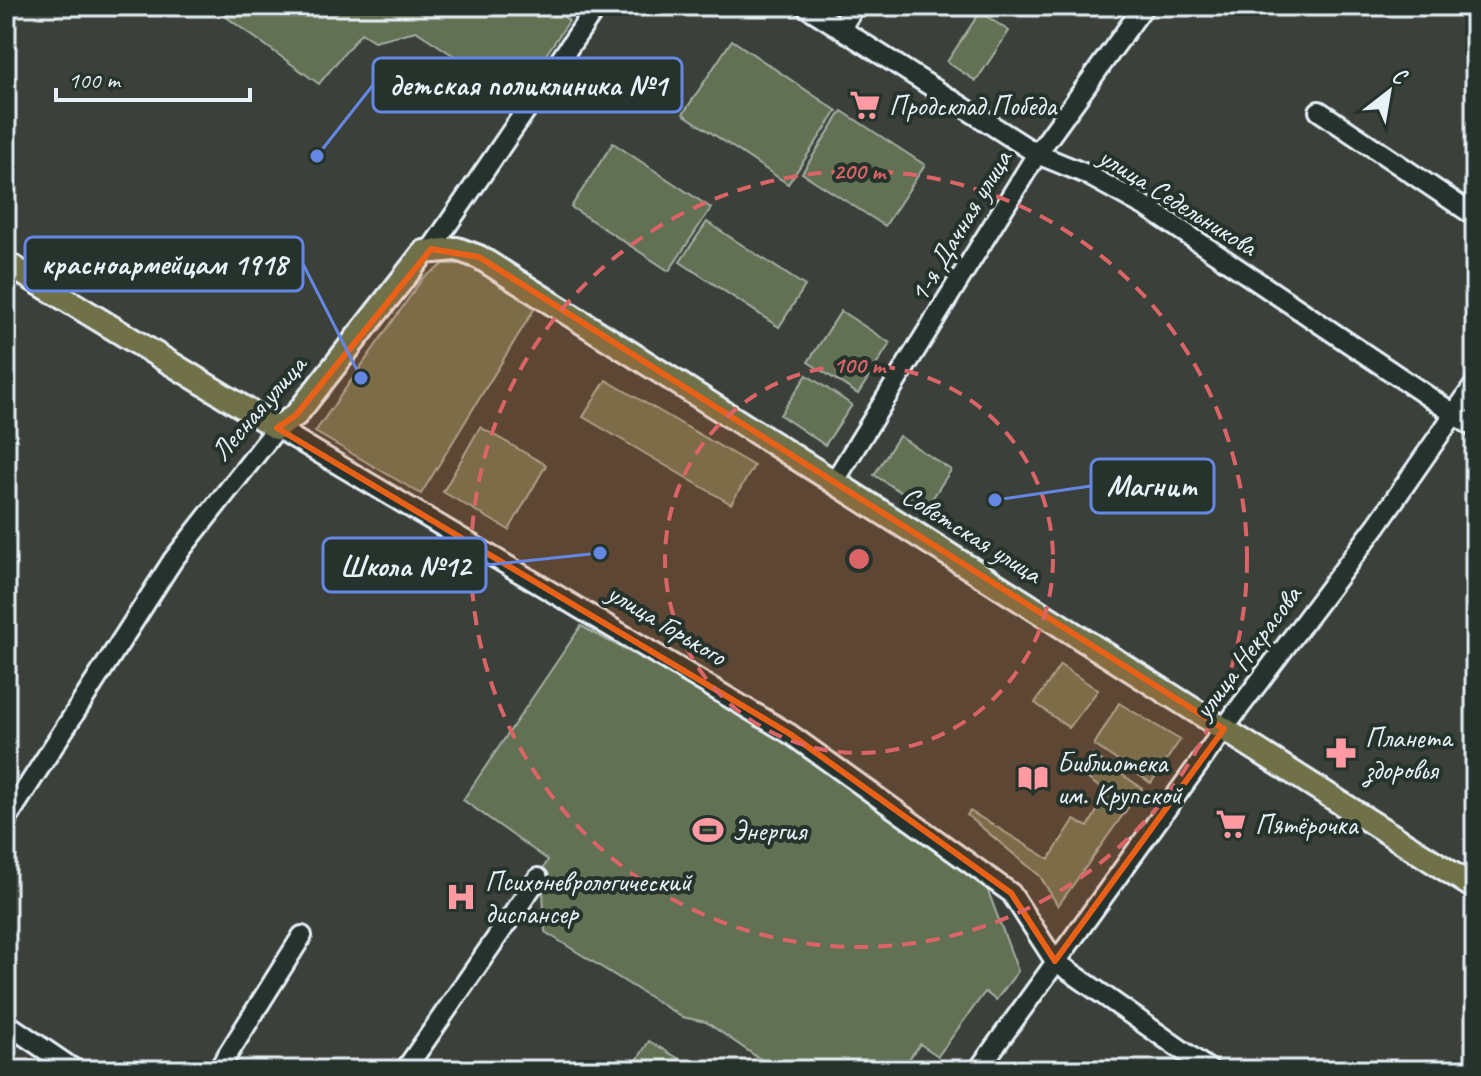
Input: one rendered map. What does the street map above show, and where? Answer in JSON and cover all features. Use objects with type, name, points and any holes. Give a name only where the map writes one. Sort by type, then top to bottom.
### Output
[{"type":"main road","name":"Лесная улица","points":[[277,428],[296,415],[424,252],[431,249]]},
{"type":"main road","name":"Советская улица","points":[[431,249],[457,249],[479,257],[1475,888]]},
{"type":"main road","name":"улица Горького","points":[[6,263],[277,428]]},
{"type":"street","name":"Лесная улица","points":[[431,249],[597,6]]},
{"type":"street","name":"улица Седельникова","points":[[805,6],[1037,154],[1086,174],[1148,208],[1475,428]]},
{"type":"street","points":[[841,28],[855,6]]},
{"type":"street","name":"1-я Дачная улица","points":[[834,482],[1037,154],[1144,6]]},
{"type":"street","points":[[1319,111],[1475,216]]},
{"type":"street","name":"улица Некрасова","points":[[978,1070],[1475,384]]},
{"type":"street","name":"Лесная улица","points":[[6,820],[173,560],[277,428]]},
{"type":"street","name":"улица Горького","points":[[277,428],[790,734],[1011,893],[1055,961],[1210,1070]]},
{"type":"street","points":[[405,1070],[538,878]]},
{"type":"street","points":[[218,1070],[302,936]]},
{"type":"street","points":[[6,1023],[75,1070]]},
{"type":"highlighted area","points":[[431,249],[479,257],[1224,729],[1055,961],[1011,893],[790,734],[277,428],[296,415]]},
{"type":"green space","points":[[211,6],[550,6],[569,21],[517,97],[416,31],[374,41],[361,33],[319,84]]},
{"type":"green space","points":[[980,12],[1009,31],[976,81],[947,62]]},
{"type":"green space","points":[[732,40],[837,111],[788,184],[683,114]]},
{"type":"green space","points":[[842,111],[925,165],[885,226],[802,173]]},
{"type":"green space","points":[[613,143],[711,208],[669,271],[571,207]]},
{"type":"green space","points":[[707,222],[805,286],[779,327],[680,262]]},
{"type":"green space","points":[[444,264],[472,264],[536,306],[421,494],[315,432],[423,278]]},
{"type":"green space","points":[[841,311],[890,343],[858,394],[808,362]]},
{"type":"green space","points":[[807,375],[852,405],[825,445],[780,415]]},
{"type":"green space","points":[[606,380],[754,466],[731,504],[583,417]]},
{"type":"green space","points":[[480,427],[546,465],[509,530],[443,492]]},
{"type":"green space","points":[[899,436],[951,470],[926,508],[874,475]]},
{"type":"green space","name":"Энергия","points":[[581,626],[741,712],[985,883],[1018,971],[996,1000],[985,992],[938,1056],[920,1044],[901,1070],[776,1070],[706,1022],[682,1017],[545,932],[542,871],[548,860],[463,800]]},
{"type":"green space","points":[[1060,665],[1098,690],[1069,728],[1035,703]]},
{"type":"green space","points":[[1119,703],[1180,740],[1151,783],[1094,745]]},
{"type":"green space","points":[[1092,754],[1142,788],[1058,906],[1040,876],[967,815],[970,811],[1049,859],[1074,820],[1088,827],[1107,793],[1079,772]]},
{"type":"green space","points":[[649,1041],[698,1070],[631,1070]]},
{"type":"place","name":"Продсклад Победа","points":[[865,105]]},
{"type":"place","name":"детская поликлиника №1","points":[[317,156]]},
{"type":"place","name":"красноармейцам 1918","points":[[361,378]]},
{"type":"place","name":"Магнит","points":[[995,500]]},
{"type":"place","name":"Школа №12","points":[[600,553]]},
{"type":"place","name":"Планета здоровья","points":[[1341,753]]},
{"type":"place","name":"Библиотека им. Крупской","points":[[1033,778]]},
{"type":"place","name":"Пятёрочка","points":[[1231,824]]},
{"type":"place","name":"Энергия","points":[[708,830]]},
{"type":"place","name":"Психоневрологический диспансер","points":[[461,897]]}]
